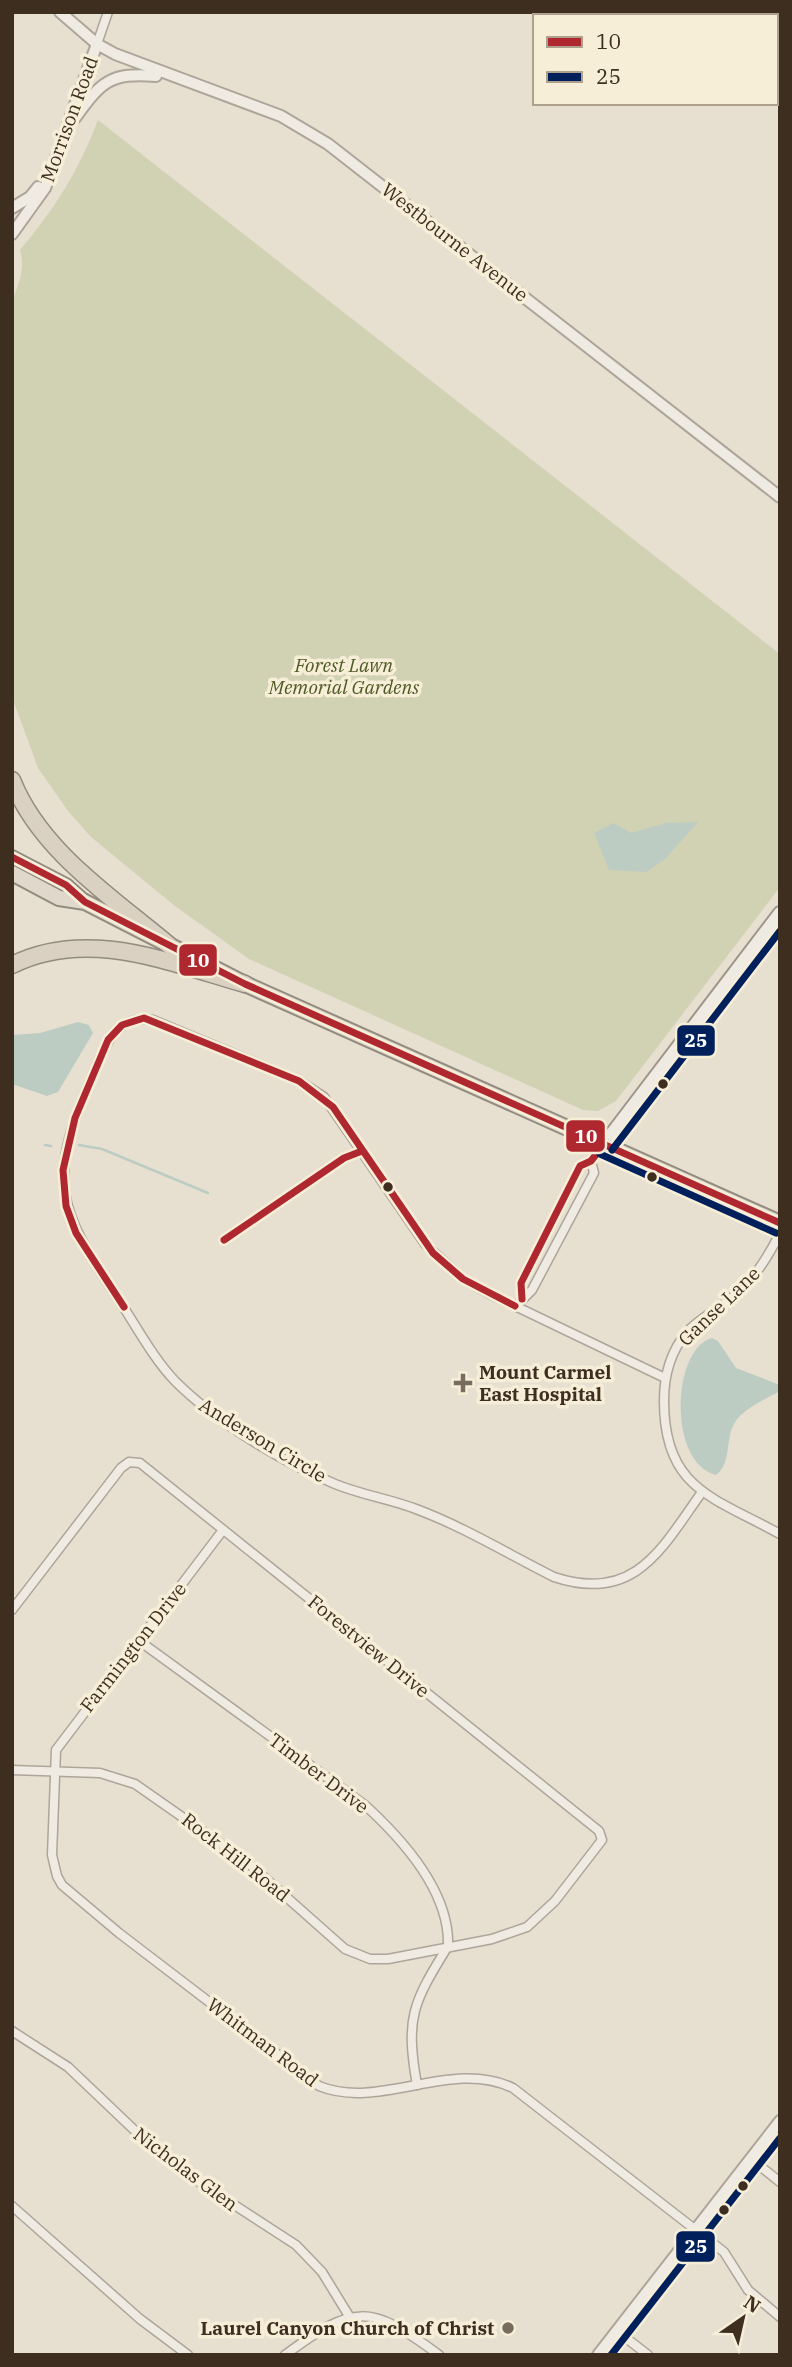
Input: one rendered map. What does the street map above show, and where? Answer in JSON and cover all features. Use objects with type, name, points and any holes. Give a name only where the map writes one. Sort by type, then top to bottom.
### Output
[{"type":"highway","points":[[12,780],[22,804],[47,838],[78,869],[170,946]]},
{"type":"highway","points":[[12,873],[60,898],[85,902],[246,984],[780,1223]]},
{"type":"highway","points":[[12,965],[57,950],[92,947],[125,951],[246,984]]},
{"type":"main road","points":[[12,857],[66,885],[85,902]]},
{"type":"main road","points":[[604,1144],[780,913]]},
{"type":"street","name":"Morrison Road","points":[[12,234],[45,188],[97,44],[60,12]]},
{"type":"street","points":[[97,44],[108,12]]},
{"type":"street","name":"Westbourne Avenue","points":[[97,44],[172,78],[281,116],[328,144],[780,497]]},
{"type":"street","points":[[69,126],[91,95],[118,75],[172,78]]},
{"type":"street","points":[[12,208],[30,197],[54,164]]},
{"type":"street","name":"Anderson Circle","points":[[665,1378],[463,1279],[433,1253],[332,1107],[318,1093],[153,1020],[130,1020],[113,1032],[77,1113],[66,1145],[63,1182],[66,1207],[90,1256],[172,1378],[192,1397],[222,1419],[329,1481],[417,1509],[554,1577],[573,1582],[611,1582],[643,1567],[661,1550],[702,1492]]},
{"type":"street","points":[[522,1299],[522,1283],[580,1166],[590,1161],[604,1144]]},
{"type":"street","points":[[515,1306],[532,1290],[594,1173],[590,1161]]},
{"type":"street","name":"Ganse Lane","points":[[780,1233],[752,1279],[682,1338],[671,1358],[665,1378],[664,1408],[669,1447],[680,1471],[702,1492],[780,1534]]},
{"type":"street","name":"Forestview Drive","points":[[12,1610],[121,1468],[132,1461],[143,1465],[602,1836]]},
{"type":"street","name":"Farmington Drive","points":[[54,1770],[60,1743],[223,1530]]},
{"type":"street","name":"Timber Drive","points":[[138,1640],[366,1806],[392,1830],[432,1889],[448,1928],[448,1946]]},
{"type":"street","name":"Rock Hill Road","points":[[12,1770],[100,1773],[135,1784],[153,1794],[248,1863],[353,1954],[380,1960],[492,1939],[527,1927],[555,1901],[598,1847],[602,1836]]},
{"type":"street","name":"Whitman Road","points":[[54,1770],[54,1865],[57,1876],[70,1894],[319,2086],[339,2092],[360,2092],[474,2078],[513,2088],[729,2257],[748,2290],[780,2317]]},
{"type":"street","points":[[417,2085],[410,2037],[414,2006],[448,1946]]},
{"type":"street","name":"Nicholas Glen","points":[[12,2031],[68,2067],[182,2171],[296,2245],[322,2272],[349,2316]]},
{"type":"street","points":[[598,2355],[780,2121]]},
{"type":"street","points":[[751,2160],[780,2182]]},
{"type":"street","points":[[12,2206],[139,2319],[188,2355]]},
{"type":"street","points":[[285,2355],[327,2324],[349,2316],[386,2319],[439,2355]]},
{"type":"street","points":[[617,2331],[648,2355]]},
{"type":"green space","name":"Forest Lawn Memorial Gardens","points":[[98,120],[780,654],[780,887],[616,1101],[598,1111],[583,1110],[249,959],[175,906],[91,837],[68,811],[38,768],[12,697],[12,302],[22,270],[20,250],[65,188]]},
{"type":"shaded area","points":[[698,822],[664,860],[646,872],[609,870],[594,833],[613,823],[631,833],[666,823]]},
{"type":"shaded area","points":[[78,1022],[89,1025],[93,1033],[58,1092],[47,1096],[12,1084],[12,1035],[40,1033]]},
{"type":"shaded area","points":[[712,1338],[718,1341],[736,1368],[780,1385],[780,1391],[755,1405],[734,1424],[724,1464],[716,1475],[700,1466],[689,1450],[683,1429],[681,1406],[683,1383],[689,1362],[699,1346]]},
{"type":"waterway","points":[[45,1145],[51,1146]]},
{"type":"waterway","points":[[79,1145],[102,1149],[208,1193]]},
{"type":"transit line","name":"10","points":[[12,857],[66,885],[85,902],[245,984],[780,1223]]},
{"type":"transit line","name":"25","points":[[612,1150],[780,931]]},
{"type":"transit line","name":"10","points":[[124,1307],[76,1233],[66,1206],[63,1170],[75,1118],[108,1040],[122,1025],[144,1018],[299,1081],[333,1107],[433,1253],[463,1279],[515,1306]]},
{"type":"transit line","name":"10","points":[[522,1299],[521,1283],[580,1166],[591,1161],[604,1144]]},
{"type":"transit line","name":"10","points":[[224,1240],[344,1158],[362,1151]]},
{"type":"transit line","name":"25","points":[[600,1154],[776,1233]]},
{"type":"transit line","name":"25","points":[[611,2355],[780,2138]]},
{"type":"place","name":"Mount Carmel East Hospital","points":[[463,1383]]},
{"type":"place","name":"Laurel Canyon Church of Christ","points":[[508,2328]]}]
